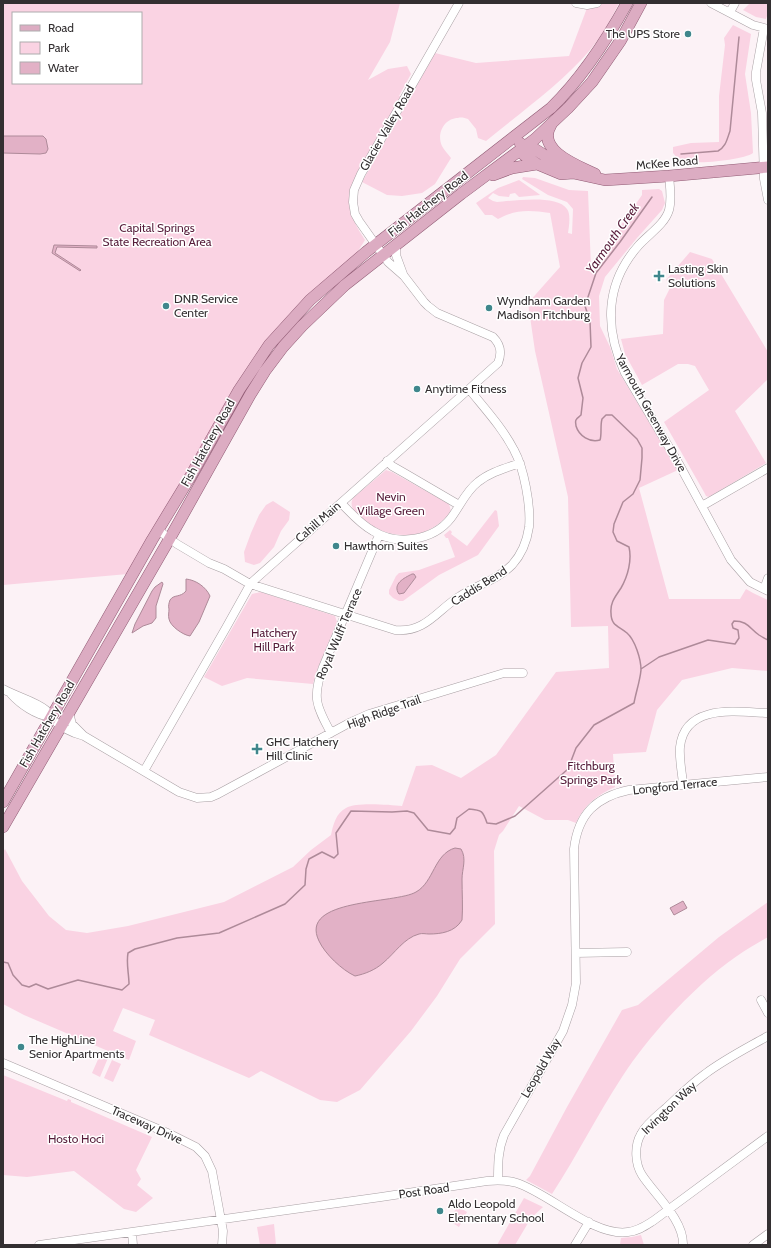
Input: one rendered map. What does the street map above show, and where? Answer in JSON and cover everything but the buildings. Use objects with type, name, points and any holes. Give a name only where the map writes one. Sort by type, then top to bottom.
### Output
[{"type":"main road","name":"Fish Hatchery Road","points":[[3,802],[239,390],[269,345],[310,300],[376,244],[526,128],[568,92],[607,38],[627,3]]},
{"type":"main road","name":"Fish Hatchery Road","points":[[3,827],[170,538],[250,395],[283,347],[311,317],[345,285],[551,125],[580,96],[605,64],[621,40],[641,3]]},
{"type":"main road","points":[[551,125],[548,129],[547,137],[550,146],[574,164],[605,180]]},
{"type":"main road","name":"McKee Road","points":[[515,136],[524,147],[524,154],[537,164],[560,174],[569,170]]},
{"type":"main road","name":"McKee Road","points":[[524,147],[533,148],[569,170],[605,180],[767,167]]},
{"type":"main road","points":[[481,179],[512,168],[537,164]]},
{"type":"street","name":"Glacier Valley Road","points":[[383,254],[355,214],[353,202],[354,190],[366,165],[459,3]]},
{"type":"street","points":[[576,3],[588,5],[597,3]]},
{"type":"street","points":[[711,3],[753,25],[766,29],[756,72],[756,80],[762,113],[767,167],[765,185],[768,200]]},
{"type":"street","points":[[730,12],[735,3]]},
{"type":"street","name":"Yarmouth Greenway Drive","points":[[669,176],[671,195],[669,211],[660,224],[631,254],[624,265],[613,297],[611,327],[614,344],[618,358],[626,373],[679,464],[725,549],[735,565],[750,582],[766,590]]},
{"type":"street","name":"Cahill Main","points":[[396,245],[396,255],[404,276]]},
{"type":"street","name":"Cahill Main","points":[[144,771],[250,584],[498,363],[501,355],[501,349],[493,337],[437,312],[428,306],[404,276],[388,262],[383,254]]},
{"type":"street","name":"Caddis Bend","points":[[158,530],[176,544],[250,584],[395,630],[413,629],[430,620],[455,599],[507,570],[521,552],[529,528],[526,491],[520,463],[514,449],[494,419],[469,389]]},
{"type":"street","points":[[388,461],[392,466],[459,505]]},
{"type":"street","points":[[341,503],[362,525],[380,535],[406,539],[426,536],[445,525],[471,488],[478,481],[520,463]]},
{"type":"street","points":[[702,506],[768,468]]},
{"type":"street","name":"Royal Wulff Terrace","points":[[331,734],[318,707],[317,687],[380,535]]},
{"type":"street","points":[[766,590],[768,578]]},
{"type":"street","name":"High Ridge Trail","points":[[3,689],[11,694],[21,696],[46,710],[50,718],[68,731],[84,736],[185,795],[197,798],[211,797],[351,722],[369,714],[504,673],[523,672]]},
{"type":"street","points":[[683,784],[680,746],[686,731],[694,720],[715,712],[768,713]]},
{"type":"street","name":"High Ridge Trail","points":[[68,713],[72,724],[84,736]]},
{"type":"street","name":"Longford Terrace","points":[[578,832],[587,813],[601,800],[608,796],[633,789],[768,777]]},
{"type":"street","name":"Leopold Way","points":[[498,1180],[498,1156],[500,1144],[563,1031],[569,1017],[576,983],[574,849],[578,832]]},
{"type":"street","points":[[576,953],[627,952]]},
{"type":"street","points":[[761,1000],[768,1013]]},
{"type":"street","name":"Irvington Way","points":[[684,1245],[680,1228],[640,1170],[636,1158],[636,1150],[640,1134],[661,1112],[693,1083],[720,1064],[768,1036]]},
{"type":"street","name":"Traceway Drive","points":[[3,1063],[172,1135],[196,1147],[205,1156],[212,1171],[223,1231],[222,1245]]},
{"type":"street","name":"Post Road","points":[[39,1245],[487,1180],[512,1182],[526,1187],[606,1230],[627,1232],[643,1228],[768,1136]]},
{"type":"street","points":[[576,1245],[589,1222]]},
{"type":"street","points":[[132,1232],[133,1245]]},
{"type":"street","points":[[753,1245],[768,1234]]},
{"type":"green space","name":"Capital Springs State Recreation Area","points":[[3,3],[400,3],[390,42],[368,80],[388,69],[407,66],[411,74],[399,96],[403,96],[351,190],[350,204],[352,216],[365,240],[353,259],[290,315],[128,574],[3,585]]},
{"type":"green space","points":[[603,3],[619,3],[602,33],[590,50],[554,86],[486,141],[478,138],[476,129],[468,119],[453,119],[446,123],[441,131],[440,141],[443,148],[451,158],[435,184],[422,193],[402,196],[387,195],[362,182],[435,53],[476,63],[569,56],[587,8]]},
{"type":"green space","points":[[750,3],[768,3],[768,13],[766,19],[756,17],[743,10]]},
{"type":"green space","points":[[733,25],[751,34],[745,74],[751,113],[753,153],[740,158],[718,161],[688,162],[678,159],[673,153],[673,147],[691,143],[719,142],[719,96],[725,45],[724,38]]},
{"type":"green space","name":"Fitchburg Springs Park","points":[[523,177],[535,178],[569,190],[588,191],[591,268],[642,195],[642,190],[659,189],[662,191],[665,203],[662,210],[605,277],[599,296],[600,326],[610,347],[617,369],[678,470],[639,488],[669,599],[740,599],[746,589],[768,600],[768,671],[732,668],[682,680],[657,710],[646,752],[613,754],[615,787],[602,793],[592,801],[583,811],[576,823],[568,820],[545,820],[519,806],[499,835],[494,851],[495,924],[460,959],[437,996],[411,1031],[360,1090],[337,1102],[320,1100],[261,1071],[249,1078],[149,1035],[155,1020],[123,1008],[113,1031],[136,1041],[129,1060],[24,1015],[3,1004],[3,852],[5,849],[22,881],[49,916],[66,930],[87,933],[128,926],[224,902],[293,867],[311,850],[331,835],[337,816],[346,808],[365,804],[402,806],[416,766],[432,765],[461,778],[496,755],[556,672],[609,668],[608,626],[571,627],[568,497],[535,351],[528,303],[560,267],[550,213],[523,211],[511,213],[498,219],[492,215],[485,215],[476,203],[498,188],[519,180],[540,195],[519,197],[515,193],[510,194],[509,197],[499,196],[493,193],[488,198],[497,202],[545,200],[562,204],[567,209],[569,214],[568,233],[572,234],[573,209],[567,202],[548,195],[522,179]]},
{"type":"green space","points":[[690,252],[712,259],[768,352],[768,379],[735,411],[766,463],[709,497],[706,496],[664,422],[709,390],[695,366],[688,364],[678,364],[642,385],[625,354],[621,339],[663,334],[664,300],[672,284],[666,280]]},
{"type":"green space","name":"Nevin Village Green","points":[[386,470],[449,504],[451,511],[433,528],[422,533],[403,535],[388,533],[374,528],[357,514],[352,506],[352,500]]},
{"type":"green space","points":[[273,501],[290,512],[289,520],[281,531],[274,547],[260,563],[254,565],[245,562],[244,552],[259,515],[266,505]]},
{"type":"green space","points":[[495,510],[497,511],[499,526],[478,555],[439,575],[403,601],[393,598],[389,594],[389,590],[399,573],[419,570],[455,557],[448,538],[444,535],[450,530],[452,532],[451,534],[467,546]],"holes":[[[416,577],[404,593],[397,592],[397,586]]]},
{"type":"green space","name":"Hatchery Hill Park","points":[[261,592],[335,616],[337,622],[313,684],[247,678],[222,686],[204,677],[252,594]]},
{"type":"green space","points":[[768,902],[768,937],[741,953],[705,981],[660,1027],[622,1077],[552,1194],[526,1180],[530,1176],[622,1010],[638,1005],[719,937]]},
{"type":"green space","points":[[100,1055],[108,1058],[100,1077],[92,1073]]},
{"type":"green space","points":[[112,1060],[121,1064],[113,1082],[104,1078]]},
{"type":"green space","name":"Hosto Hoci","points":[[3,1075],[67,1101],[68,1099],[71,1100],[71,1102],[152,1137],[136,1170],[141,1179],[137,1185],[153,1198],[136,1212],[124,1209],[74,1171],[27,1177],[3,1175]]},
{"type":"green space","points":[[524,1198],[543,1207],[531,1218],[515,1245],[497,1245]]},
{"type":"green space","points":[[457,1206],[467,1212],[459,1227],[451,1222]]},
{"type":"green space","points":[[274,1224],[276,1245],[260,1245],[257,1227]]},
{"type":"green space","points":[[641,1235],[644,1245],[620,1245],[621,1238]]},
{"type":"water","points":[[3,136],[43,136],[46,139],[48,149],[46,153],[40,154],[3,153]]},
{"type":"water","points":[[54,245],[97,246],[97,248],[57,247],[55,253],[81,270],[80,271],[52,253]]},
{"type":"water","points":[[412,574],[416,577],[404,593],[399,594],[397,590],[398,584]]},
{"type":"water","points":[[186,579],[200,584],[210,596],[199,622],[190,636],[174,627],[170,622],[169,617],[170,600],[173,597],[182,595],[186,591]]},
{"type":"water","points":[[162,582],[163,584],[156,606],[156,618],[152,623],[143,626],[132,633],[152,591]]},
{"type":"water","points":[[455,848],[461,849],[464,856],[462,879],[462,920],[456,927],[443,933],[420,934],[414,936],[404,942],[380,965],[370,971],[355,976],[339,966],[325,951],[319,941],[316,927],[322,917],[335,910],[352,905],[405,896],[416,892],[427,882],[443,856],[448,851]]},
{"type":"water","points":[[683,901],[687,908],[674,915],[670,908]]},
{"type":"waterway","points":[[681,154],[718,151],[726,142],[730,131],[739,37]]},
{"type":"waterway","name":"Yarmouth Creek","points":[[3,962],[8,963],[13,975],[22,985],[29,987],[36,984],[48,989],[78,980],[122,990],[129,984],[127,965],[128,953],[135,949],[177,938],[219,933],[285,904],[305,885],[306,869],[309,859],[322,852],[334,858],[338,854],[336,833],[351,811],[407,811],[414,813],[428,830],[450,834],[455,828],[457,818],[469,809],[481,812],[487,823],[496,824],[515,816],[568,769],[576,748],[594,725],[634,703],[641,670],[639,655],[633,640],[612,621],[611,617],[612,602],[621,588],[627,573],[630,563],[630,552],[629,547],[617,541],[613,532],[614,524],[623,502],[633,494],[640,480],[642,448],[637,439],[612,415],[606,415],[602,419],[600,440],[596,441],[589,440],[582,436],[577,430],[576,422],[581,415],[583,398],[578,378],[582,363],[591,347],[590,321],[585,306],[596,273],[652,197]]},
{"type":"waterway","points":[[641,669],[659,657],[708,640],[735,644],[739,638],[738,630],[733,628],[732,624],[734,621],[742,622],[768,640]]},
{"type":"place","name":"The UPS Store","points":[[688,34]]},
{"type":"place","name":"Lasting Skin Solutions","points":[[659,276]]},
{"type":"place","name":"DNR Service Center","points":[[166,306]]},
{"type":"place","name":"Wyndham Garden Madison Fitchburg","points":[[489,308]]},
{"type":"place","name":"Anytime Fitness","points":[[417,389]]},
{"type":"place","name":"Hawthorn Suites","points":[[336,546]]},
{"type":"place","name":"GHC Hatchery Hill Clinic","points":[[257,749]]},
{"type":"place","name":"The HighLine Senior Apartments","points":[[21,1047]]},
{"type":"place","name":"Aldo Leopold Elementary School","points":[[440,1211]]}]
